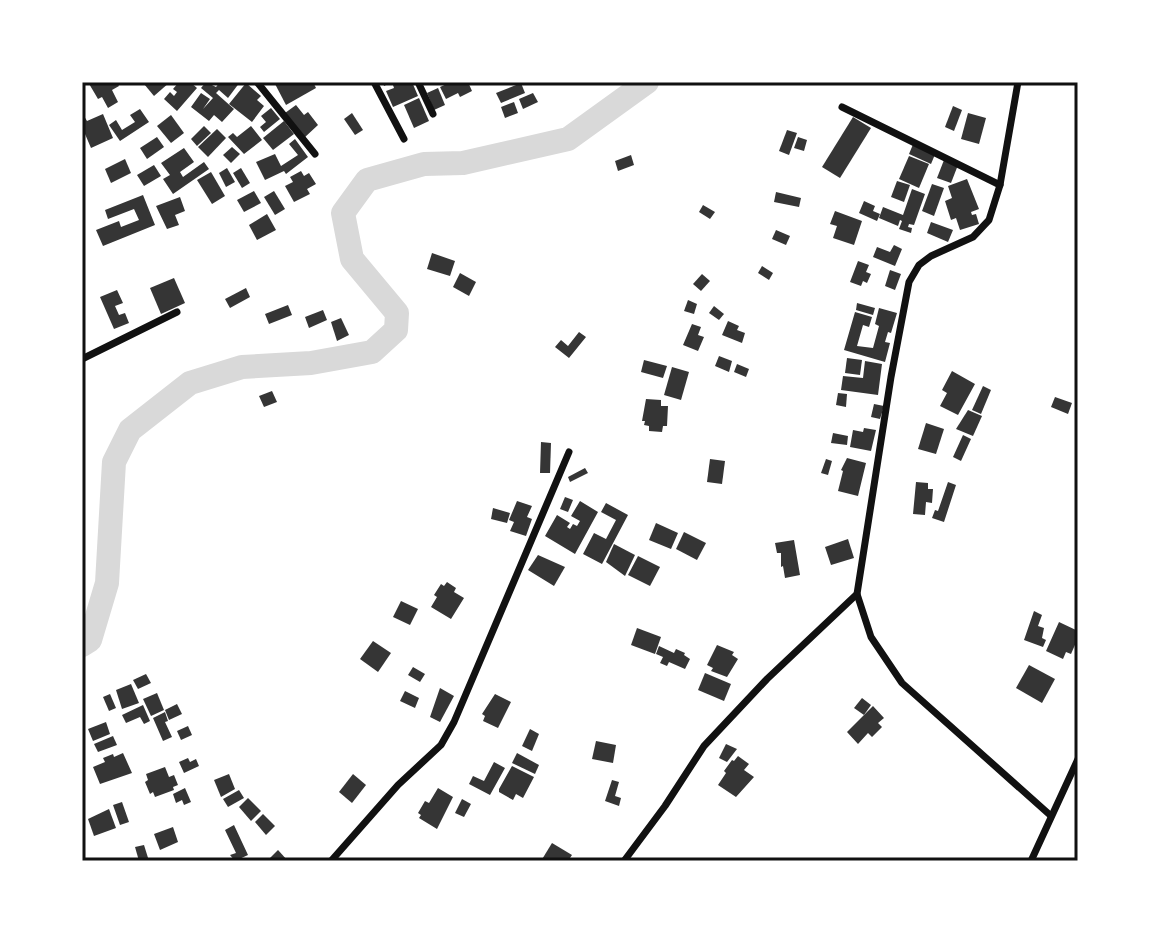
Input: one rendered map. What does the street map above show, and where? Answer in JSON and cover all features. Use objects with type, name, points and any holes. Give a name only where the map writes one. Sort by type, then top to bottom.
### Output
[{"type":"street","points":[[257,82],[315,154]]},
{"type":"street","points":[[374,82],[404,139]]},
{"type":"street","points":[[418,82],[433,114]]},
{"type":"street","points":[[1018,82],[1000,185],[989,220],[973,237],[931,256],[919,265],[909,282],[857,594],[871,637],[902,683],[1050,815]]},
{"type":"street","points":[[842,107],[1000,185]]},
{"type":"street","points":[[82,359],[177,312]]},
{"type":"street","points":[[331,861],[398,785],[441,745],[454,722],[569,452]]},
{"type":"street","points":[[624,861],[704,746],[767,679],[857,594]]},
{"type":"street","points":[[1031,861],[1078,759]]},
{"type":"building","points":[[88,82],[117,82],[119,86],[112,90],[118,102],[108,108],[102,97],[98,99]]},
{"type":"building","points":[[170,82],[154,96],[144,84]]},
{"type":"building","points":[[179,82],[190,82],[197,88],[177,111],[164,99],[170,92],[174,96],[177,92],[173,89]]},
{"type":"building","points":[[206,82],[216,87],[220,82],[240,82],[228,98],[219,90],[216,93],[234,109],[222,122],[214,115],[209,121],[191,107],[201,93],[210,99],[203,109],[213,98],[201,88]]},
{"type":"building","points":[[274,82],[313,82],[316,88],[286,105]]},
{"type":"building","points":[[392,82],[412,82],[418,96],[393,107],[386,91],[394,88]]},
{"type":"building","points":[[451,82],[468,82],[472,91],[446,99],[440,87]]},
{"type":"building","points":[[246,83],[261,96],[257,100],[264,106],[252,122],[229,104]]},
{"type":"building","points":[[521,83],[525,93],[501,103],[496,93]]},
{"type":"building","points":[[438,88],[445,105],[434,110],[427,93]]},
{"type":"building","points":[[533,93],[538,102],[523,109],[519,99]]},
{"type":"building","points":[[419,98],[429,121],[414,128],[404,105]]},
{"type":"building","points":[[514,102],[518,113],[505,118],[501,107]]},
{"type":"building","points":[[296,105],[304,115],[308,112],[318,125],[304,138],[285,113]]},
{"type":"building","points":[[953,106],[962,110],[954,131],[945,127]]},
{"type":"building","points":[[271,108],[280,119],[264,132],[260,127],[266,122],[261,116]]},
{"type":"building","points":[[140,109],[149,122],[120,141],[109,125],[116,120],[122,130],[135,122],[130,115]]},
{"type":"building","points":[[352,113],[363,130],[355,135],[344,119]]},
{"type":"building","points":[[968,113],[986,118],[979,144],[961,139]]},
{"type":"building","points":[[103,114],[113,138],[91,148],[82,127],[82,117],[87,121]]},
{"type":"building","points":[[171,115],[184,133],[171,143],[157,126]]},
{"type":"building","points":[[853,117],[871,128],[840,178],[822,167]]},
{"type":"building","points":[[284,121],[294,134],[273,150],[263,138]]},
{"type":"building","points":[[204,126],[211,133],[197,146],[191,139]]},
{"type":"building","points":[[251,126],[262,140],[244,154],[228,137],[233,133],[237,137]]},
{"type":"building","points":[[217,129],[226,138],[208,157],[198,147]]},
{"type":"building","points":[[787,130],[797,133],[789,155],[779,151]]},
{"type":"building","points":[[157,137],[164,147],[147,159],[140,148]]},
{"type":"building","points":[[798,137],[807,140],[804,151],[794,148]]},
{"type":"building","points":[[295,139],[308,157],[286,174],[284,171],[265,180],[256,162],[275,154],[281,166],[298,155],[289,144]]},
{"type":"building","points":[[914,142],[936,152],[931,164],[909,154]]},
{"type":"building","points":[[232,147],[240,154],[231,163],[223,155]]},
{"type":"building","points":[[184,148],[194,162],[180,172],[183,177],[204,162],[209,169],[173,194],[163,179],[170,175],[161,163]]},
{"type":"building","points":[[631,155],[634,165],[618,171],[615,161]]},
{"type":"building","points":[[909,156],[929,164],[919,188],[899,179]]},
{"type":"building","points":[[125,159],[131,173],[111,183],[105,169]]},
{"type":"building","points":[[944,160],[958,165],[951,183],[937,178]]},
{"type":"building","points":[[154,165],[161,176],[144,186],[137,175]]},
{"type":"building","points":[[227,168],[235,182],[226,187],[219,173]]},
{"type":"building","points":[[241,168],[250,183],[242,188],[233,173]]},
{"type":"building","points":[[301,171],[304,176],[309,173],[316,184],[307,189],[310,194],[294,202],[285,186],[293,182],[290,177]]},
{"type":"building","points":[[211,172],[225,196],[212,204],[197,180]]},
{"type":"building","points":[[967,179],[979,209],[971,212],[972,215],[976,214],[979,224],[960,230],[956,218],[951,220],[945,201],[952,198],[948,186]]},
{"type":"building","points":[[897,181],[910,185],[904,202],[891,197]]},
{"type":"building","points":[[932,184],[944,188],[934,216],[922,211]]},
{"type":"building","points":[[912,189],[925,194],[914,225],[909,224],[911,233],[899,229],[900,220],[898,226],[879,218],[883,207],[903,215]]},
{"type":"building","points":[[254,191],[261,203],[244,212],[237,200]]},
{"type":"building","points":[[274,191],[285,209],[275,215],[264,197]]},
{"type":"building","points":[[776,192],[801,198],[799,207],[774,202]]},
{"type":"building","points":[[143,195],[155,225],[103,246],[96,230],[119,221],[121,227],[139,220],[134,209],[108,219],[105,210]]},
{"type":"building","points":[[180,197],[185,211],[175,215],[179,225],[167,229],[156,206]]},
{"type":"building","points":[[864,201],[875,206],[873,211],[880,214],[877,221],[859,213]]},
{"type":"building","points":[[703,205],[715,212],[710,219],[699,212]]},
{"type":"building","points":[[835,211],[862,221],[854,245],[833,238],[837,226],[830,224]]},
{"type":"building","points":[[267,214],[276,230],[257,240],[249,225]]},
{"type":"building","points":[[931,222],[953,230],[948,242],[927,233]]},
{"type":"building","points":[[776,230],[790,236],[786,245],[772,239]]},
{"type":"building","points":[[894,245],[902,249],[895,266],[873,257],[877,247],[890,252]]},
{"type":"building","points":[[432,253],[455,261],[450,276],[427,269]]},
{"type":"building","points":[[858,261],[869,265],[866,272],[871,274],[867,283],[863,281],[861,286],[850,282]]},
{"type":"building","points":[[762,266],[773,273],[769,280],[758,273]]},
{"type":"building","points":[[890,270],[901,274],[895,290],[885,286]]},
{"type":"building","points":[[460,273],[476,282],[469,296],[453,287]]},
{"type":"building","points":[[702,274],[710,281],[701,291],[693,284]]},
{"type":"building","points":[[174,278],[185,303],[161,314],[150,288]]},
{"type":"building","points":[[246,288],[250,297],[230,308],[225,299]]},
{"type":"building","points":[[117,290],[123,303],[115,306],[119,315],[125,313],[129,323],[114,329],[100,297]]},
{"type":"building","points":[[688,300],[697,304],[694,314],[684,311]]},
{"type":"building","points":[[857,303],[875,308],[873,315],[856,310]]},
{"type":"building","points":[[288,305],[292,315],[269,324],[265,314]]},
{"type":"building","points":[[714,306],[724,314],[719,320],[709,313]]},
{"type":"building","points":[[879,308],[897,313],[885,342],[890,343],[885,362],[844,350],[855,312],[872,317],[869,327],[863,325],[857,346],[873,348],[879,326],[875,324]]},
{"type":"building","points":[[323,310],[327,320],[309,328],[305,317]]},
{"type":"building","points":[[341,318],[349,335],[337,341],[331,322]]},
{"type":"building","points":[[728,321],[745,333],[742,343],[722,335]]},
{"type":"building","points":[[692,324],[701,327],[698,335],[704,337],[698,351],[683,345]]},
{"type":"building","points":[[579,332],[586,337],[569,358],[555,347],[561,340],[568,346]]},
{"type":"building","points":[[719,356],[732,361],[729,372],[715,366]]},
{"type":"building","points":[[847,358],[862,360],[860,375],[845,373]]},
{"type":"building","points":[[644,360],[667,366],[663,378],[641,372]]},
{"type":"building","points":[[865,361],[882,364],[878,395],[841,390],[843,376],[863,378]]},
{"type":"building","points":[[737,364],[749,369],[746,377],[734,372]]},
{"type":"building","points":[[672,367],[689,372],[681,400],[664,395]]},
{"type":"building","points":[[952,371],[975,384],[958,415],[940,406],[947,393],[942,390]]},
{"type":"building","points":[[983,386],[991,390],[981,414],[972,410]]},
{"type":"building","points":[[272,391],[277,402],[264,407],[259,396]]},
{"type":"building","points":[[838,393],[847,394],[846,407],[836,405]]},
{"type":"building","points":[[1055,397],[1072,403],[1068,414],[1051,407]]},
{"type":"building","points":[[646,399],[661,400],[661,406],[668,406],[667,426],[663,426],[662,432],[649,431],[649,426],[642,421]]},
{"type":"building","points":[[874,404],[884,406],[880,419],[871,417]]},
{"type":"building","points":[[968,410],[982,416],[973,436],[956,429]]},
{"type":"building","points":[[926,423],[944,429],[936,454],[918,449]]},
{"type":"building","points":[[864,428],[876,430],[871,451],[850,447],[853,430],[863,432]]},
{"type":"building","points":[[833,433],[848,436],[847,445],[831,443]]},
{"type":"building","points":[[963,435],[971,439],[961,461],[953,457]]},
{"type":"building","points":[[541,442],[551,443],[550,473],[540,473]]},
{"type":"building","points":[[847,458],[866,463],[858,496],[838,491],[841,470]]},
{"type":"building","points":[[710,459],[725,461],[722,484],[707,482]]},
{"type":"building","points":[[826,459],[832,461],[828,475],[821,473]]},
{"type":"building","points":[[585,468],[588,473],[570,482],[568,477]]},
{"type":"building","points":[[916,482],[928,483],[928,489],[933,489],[932,503],[926,502],[925,515],[913,514]]},
{"type":"building","points":[[948,482],[956,485],[944,522],[932,518],[935,510],[938,511]]},
{"type":"building","points":[[565,497],[573,500],[568,512],[560,509]]},
{"type":"building","points":[[517,501],[532,506],[527,517],[532,519],[526,536],[510,531],[514,522],[509,520]]},
{"type":"building","points":[[580,501],[598,512],[575,554],[545,536],[557,515],[570,523],[567,527],[570,529],[573,524],[577,526],[580,521],[571,516]]},
{"type":"building","points":[[606,503],[628,515],[602,564],[583,554],[594,533],[606,539],[616,520],[601,512]]},
{"type":"building","points":[[493,508],[510,513],[507,523],[491,519]]},
{"type":"building","points":[[656,523],[678,533],[671,549],[649,540]]},
{"type":"building","points":[[684,532],[706,543],[697,560],[676,549]]},
{"type":"building","points":[[848,539],[854,558],[831,565],[825,547]]},
{"type":"building","points":[[794,540],[800,575],[785,578],[781,553],[777,553],[775,543]]},
{"type":"building","points":[[614,544],[635,555],[625,576],[606,562]]},
{"type":"building","points":[[538,555],[565,567],[554,586],[528,570]]},
{"type":"building","points":[[638,556],[660,567],[650,586],[628,575]]},
{"type":"building","points":[[447,582],[456,588],[454,592],[464,598],[451,619],[431,607],[441,584],[444,586]]},
{"type":"building","points":[[401,601],[418,609],[410,625],[393,617]]},
{"type":"building","points":[[1034,611],[1042,615],[1038,626],[1044,628],[1042,638],[1046,640],[1043,647],[1024,640]]},
{"type":"building","points":[[1059,622],[1078,631],[1071,654],[1066,652],[1063,659],[1046,651]]},
{"type":"building","points":[[637,628],[661,637],[655,654],[631,645]]},
{"type":"building","points":[[373,641],[391,653],[378,672],[360,659]]},
{"type":"building","points":[[717,645],[734,652],[732,655],[738,659],[727,677],[711,671],[713,668],[707,665]]},
{"type":"building","points":[[659,646],[674,653],[676,649],[685,653],[690,659],[685,669],[669,662],[667,666],[660,663],[663,657],[656,654]]},
{"type":"building","points":[[1029,665],[1055,679],[1042,703],[1016,688]]},
{"type":"building","points":[[413,667],[425,674],[420,682],[408,675]]},
{"type":"building","points":[[705,673],[731,684],[724,701],[698,690]]},
{"type":"building","points":[[146,674],[151,683],[138,689],[133,680]]},
{"type":"building","points":[[131,684],[139,703],[122,709],[116,690]]},
{"type":"building","points":[[440,688],[454,696],[440,722],[430,717]]},
{"type":"building","points":[[405,691],[419,698],[415,708],[400,701]]},
{"type":"building","points":[[157,693],[164,710],[151,716],[143,699]]},
{"type":"building","points":[[110,694],[116,708],[109,711],[103,697]]},
{"type":"building","points":[[495,694],[511,702],[498,728],[483,721],[485,716],[482,714]]},
{"type":"building","points":[[862,698],[871,705],[864,715],[854,708]]},
{"type":"building","points":[[177,704],[182,714],[169,720],[165,710]]},
{"type":"building","points":[[143,705],[150,721],[144,724],[140,717],[126,723],[122,715]]},
{"type":"building","points":[[873,706],[884,718],[878,723],[882,727],[872,737],[868,733],[858,744],[847,732]]},
{"type":"building","points":[[165,712],[168,721],[165,722],[172,737],[163,741],[153,718]]},
{"type":"building","points":[[106,722],[110,734],[93,741],[88,729]]},
{"type":"building","points":[[188,726],[192,735],[181,740],[177,731]]},
{"type":"building","points":[[530,729],[539,734],[532,751],[522,746]]},
{"type":"building","points":[[113,736],[117,745],[98,752],[94,744]]},
{"type":"building","points":[[596,741],[616,745],[613,763],[592,759]]},
{"type":"building","points":[[726,744],[737,749],[727,762],[719,758]]},
{"type":"building","points":[[123,753],[132,773],[100,784],[93,767],[105,762],[103,758]]},
{"type":"building","points":[[517,753],[539,765],[535,774],[512,763]]},
{"type":"building","points":[[738,756],[749,764],[744,770],[754,777],[736,797],[718,785],[726,773],[724,771]]},
{"type":"building","points":[[188,758],[190,762],[196,759],[199,766],[184,773],[179,762]]},
{"type":"building","points":[[494,762],[505,768],[490,795],[469,784],[473,776],[484,781]]},
{"type":"building","points":[[512,766],[534,777],[523,798],[516,794],[513,800],[499,792]]},
{"type":"building","points":[[165,767],[169,777],[174,775],[178,785],[173,787],[174,790],[155,797],[153,792],[150,794],[145,782],[148,780],[146,774]]},
{"type":"building","points":[[229,774],[235,789],[221,797],[214,780]]},
{"type":"building","points":[[353,774],[366,785],[352,803],[339,792]]},
{"type":"building","points":[[612,780],[619,782],[615,796],[621,798],[619,806],[605,801]]},
{"type":"building","points":[[185,788],[191,802],[184,805],[182,800],[176,803],[173,794]]},
{"type":"building","points":[[438,788],[453,797],[437,829],[419,818],[421,815],[418,813]]},
{"type":"building","points":[[239,790],[244,798],[228,807],[223,799]]},
{"type":"building","points":[[248,798],[261,811],[251,821],[239,807]]},
{"type":"building","points":[[462,799],[471,804],[464,817],[455,813]]},
{"type":"building","points":[[122,802],[129,822],[120,825],[113,805]]},
{"type":"building","points":[[109,809],[116,828],[94,836],[88,819]]},
{"type":"building","points":[[263,814],[275,826],[266,835],[255,822]]},
{"type":"building","points":[[234,825],[248,855],[235,861],[230,855],[236,853],[225,830]]},
{"type":"building","points":[[173,827],[178,842],[160,850],[154,834]]},
{"type":"building","points":[[552,843],[572,855],[568,861],[541,861]]},
{"type":"building","points":[[144,845],[149,861],[139,861],[135,847]]},
{"type":"building","points":[[278,850],[288,861],[267,861]]},
{"type":"waterway","points":[[82,645],[90,640],[107,583],[114,462],[130,430],[190,383],[242,367],[311,363],[372,352],[396,330],[397,313],[352,259],[343,213],[367,180],[424,164],[463,163],[568,139],[647,82]]}]
